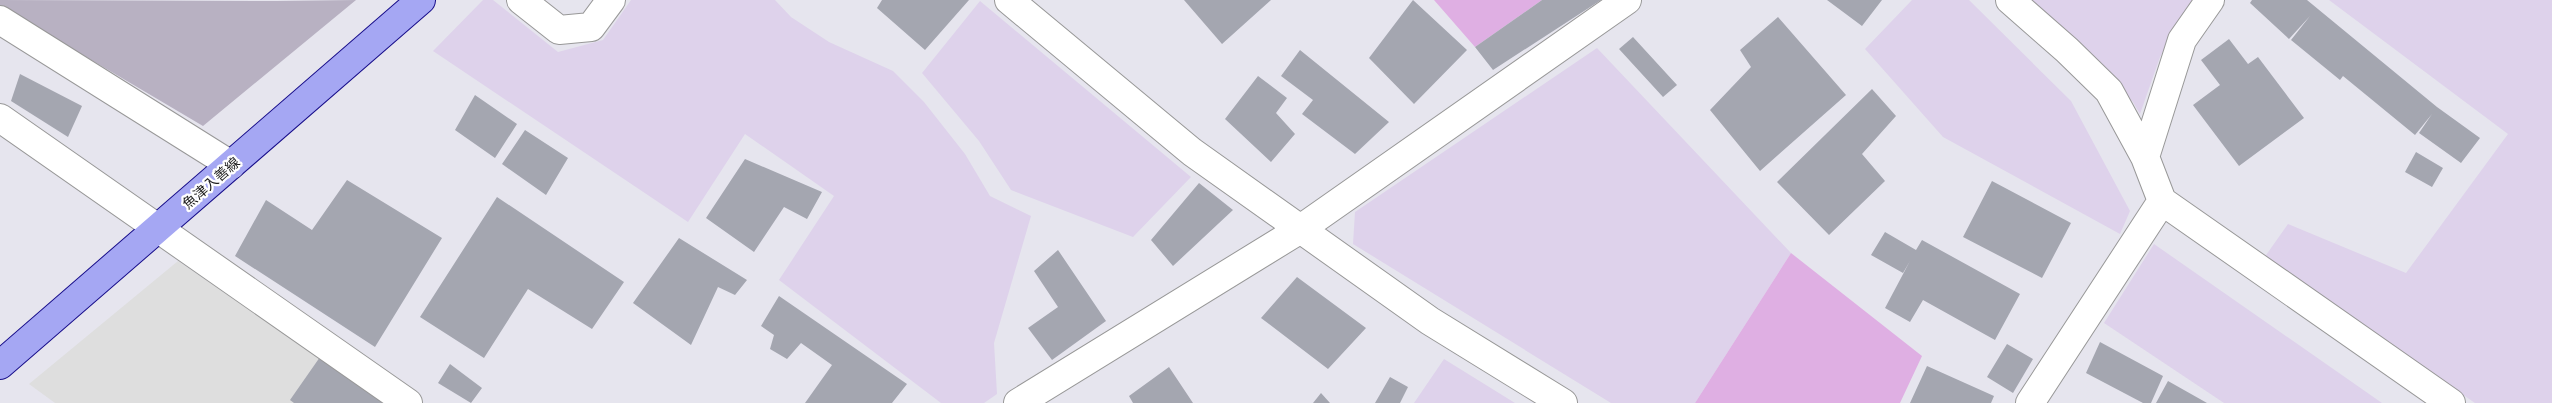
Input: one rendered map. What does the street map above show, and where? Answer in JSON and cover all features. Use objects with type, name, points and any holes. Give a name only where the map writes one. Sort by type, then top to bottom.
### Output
[{"type":"main road","name":"魚津入善線","points":[[0,365],[421,0]]},
{"type":"street","points":[[521,0],[559,30],[591,27],[611,0]]},
{"type":"street","points":[[1009,0],[1192,152],[1299,230],[1430,321],[1563,403]]},
{"type":"street","points":[[1018,403],[1299,230],[1627,0]]},
{"type":"street","points":[[2010,0],[2067,50],[2109,91],[2145,157],[2162,201],[2451,403]]},
{"type":"street","points":[[2145,157],[2182,40],[2210,0]]},
{"type":"street","points":[[0,20],[231,165]]},
{"type":"street","points":[[0,118],[408,403]]},
{"type":"street","points":[[2030,403],[2162,201]]},
{"type":"shaded area","points":[[0,0],[356,0],[203,126],[0,6]]},
{"type":"shaded area","points":[[483,0],[493,0],[558,52],[603,40],[631,0],[775,0],[791,17],[829,42],[893,71],[924,102],[965,154],[990,196],[1031,216],[994,343],[997,394],[984,403],[941,403],[779,280],[834,196],[745,134],[688,222],[433,51]]},
{"type":"shaded area","points":[[1434,0],[1542,0],[1475,47]]},
{"type":"shaded area","points":[[1912,0],[1969,0],[2071,101],[2130,211],[2120,234],[1943,137],[1865,49]]},
{"type":"shaded area","points":[[2025,0],[2193,0],[2160,57],[2140,114],[2133,102],[2082,50]]},
{"type":"shaded area","points":[[2329,0],[2552,0],[2552,403],[2475,403],[2264,258],[2288,224],[2406,273],[2508,134]]},
{"type":"shaded area","points":[[980,1],[1191,177],[1133,237],[1011,190],[979,141],[922,73]]},
{"type":"shaded area","points":[[1597,48],[1791,253],[1695,403],[1611,403],[1353,244],[1355,212]]},
{"type":"shaded area","points":[[2154,244],[2382,403],[2224,403],[2104,323]]},
{"type":"shaded area","points":[[1791,253],[1922,356],[1900,403],[1695,403]]},
{"type":"shaded area","points":[[178,261],[387,403],[55,403],[29,384]]},
{"type":"shaded area","points":[[1444,359],[1515,403],[1414,403]]},
{"type":"building","points":[[882,0],[969,0],[925,50],[877,8]]},
{"type":"building","points":[[1184,0],[1271,0],[1222,44]]},
{"type":"building","points":[[1413,0],[1467,50],[1414,104],[1369,58]]},
{"type":"building","points":[[1542,0],[1601,0],[1493,70],[1475,47]]},
{"type":"building","points":[[1827,0],[1882,0],[1862,26]]},
{"type":"building","points":[[2252,0],[2307,0],[2437,107],[2480,138],[2461,163],[2419,133],[2432,114],[2415,135],[2343,76],[2340,80],[2291,40],[2310,16],[2289,39],[2250,3]]},
{"type":"building","points":[[1778,17],[1846,95],[1760,171],[1710,110],[1751,67],[1740,50]]},
{"type":"building","points":[[1633,37],[1677,85],[1663,97],[1619,49]]},
{"type":"building","points":[[2229,39],[2248,64],[2258,57],[2304,118],[2239,166],[2193,105],[2220,85],[2201,60]]},
{"type":"building","points":[[1300,50],[1389,122],[1355,154],[1302,114],[1313,100],[1281,76]]},
{"type":"building","points":[[20,74],[82,106],[68,137],[11,101]]},
{"type":"building","points":[[1258,76],[1287,98],[1276,113],[1295,134],[1271,162],[1225,119]]},
{"type":"building","points":[[1872,89],[1896,116],[1862,154],[1885,181],[1829,235],[1777,182]]},
{"type":"building","points":[[475,95],[517,124],[495,158],[455,130]]},
{"type":"building","points":[[525,130],[568,158],[546,195],[502,164]]},
{"type":"building","points":[[2416,152],[2443,168],[2432,187],[2405,172]]},
{"type":"building","points":[[745,159],[822,192],[807,219],[784,207],[754,252],[706,218]]},
{"type":"building","points":[[347,180],[442,238],[375,347],[235,256],[266,200],[312,230]]},
{"type":"building","points":[[1992,181],[2071,223],[2042,278],[1963,237]]},
{"type":"building","points":[[1199,183],[1233,210],[1173,266],[1151,240]]},
{"type":"building","points":[[497,197],[624,282],[592,329],[528,289],[484,358],[420,317]]},
{"type":"building","points":[[1885,232],[1916,250],[1922,240],[2020,294],[1995,340],[1923,300],[1910,322],[1885,308],[1910,261],[1903,273],[1871,255]]},
{"type":"building","points":[[679,238],[747,280],[735,295],[718,287],[691,345],[633,303]]},
{"type":"building","points":[[1058,250],[1106,321],[1052,360],[1028,328],[1058,307],[1034,271]]},
{"type":"building","points":[[1297,277],[1366,328],[1328,369],[1261,318]]},
{"type":"building","points":[[779,296],[907,384],[892,403],[805,403],[832,365],[801,343],[787,359],[770,349],[774,335],[761,326]]},
{"type":"building","points":[[2100,342],[2163,376],[2151,403],[2143,403],[2086,373]]},
{"type":"building","points":[[2007,344],[2033,359],[2013,393],[1987,377]]},
{"type":"building","points":[[320,357],[387,403],[294,403],[290,400]]},
{"type":"building","points":[[450,364],[482,388],[471,403],[438,383]]},
{"type":"building","points":[[1927,366],[1994,396],[1991,403],[1910,403]]},
{"type":"building","points":[[1169,367],[1193,403],[1133,403],[1129,396]]},
{"type":"building","points":[[1390,377],[1408,387],[1400,403],[1375,403]]},
{"type":"building","points":[[2168,381],[2207,403],[2156,403]]},
{"type":"building","points":[[1321,393],[1330,403],[1313,403]]}]
